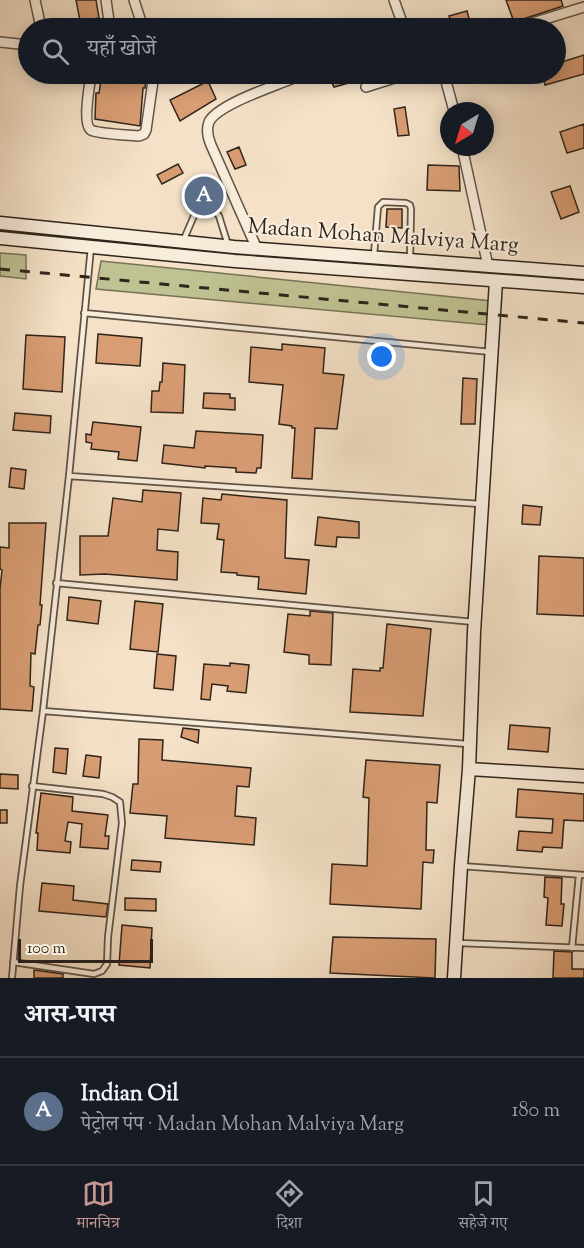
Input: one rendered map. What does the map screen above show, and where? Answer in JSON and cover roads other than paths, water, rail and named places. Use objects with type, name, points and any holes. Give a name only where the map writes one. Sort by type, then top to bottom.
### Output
[{"type":"main road","name":"Madan Mohan Malviya Marg","points":[[0,223],[257,249],[584,273]]},
{"type":"main road","name":"Madan Mohan Malviya Marg","points":[[0,238],[235,261],[584,287]]},
{"type":"main road","points":[[454,978],[469,769],[474,622],[496,281]]},
{"type":"main road","points":[[469,769],[584,776]]},
{"type":"street","points":[[35,0],[39,18]]},
{"type":"street","points":[[106,0],[109,18]]},
{"type":"street","points":[[134,0],[140,18]]},
{"type":"street","points":[[394,0],[400,18]]},
{"type":"street","points":[[548,18],[584,7]]},
{"type":"street","points":[[0,42],[18,44]]},
{"type":"street","points":[[90,84],[88,127],[91,130],[106,133],[139,136],[146,130],[153,84]]},
{"type":"street","points":[[257,249],[210,145],[207,134],[208,124],[219,110],[279,84]]},
{"type":"street","points":[[366,87],[375,84]]},
{"type":"street","points":[[447,84],[452,102]]},
{"type":"street","points":[[464,156],[488,266]]},
{"type":"lane","points":[[374,257],[378,207],[383,202],[406,202],[411,208],[410,260]]},
{"type":"lane","points":[[183,242],[194,213],[198,210],[216,212],[229,246]]},
{"type":"lane","points":[[12,978],[20,885],[43,711],[69,476],[91,247]]},
{"type":"lane","points":[[84,313],[491,352]]},
{"type":"lane","points":[[69,476],[482,504]]},
{"type":"lane","points":[[56,583],[474,622]]},
{"type":"lane","points":[[43,711],[470,744]]},
{"type":"lane","points":[[13,962],[94,974],[102,971],[107,964],[108,937],[122,823],[120,802],[103,794],[32,786]]},
{"type":"lane","points":[[461,866],[581,875],[572,948]]},
{"type":"lane","points":[[456,943],[584,948]]},
{"type":"railway","points":[[0,269],[584,323]]},
{"type":"place","name":"Indian Oil","points":[[204,196]]}]
